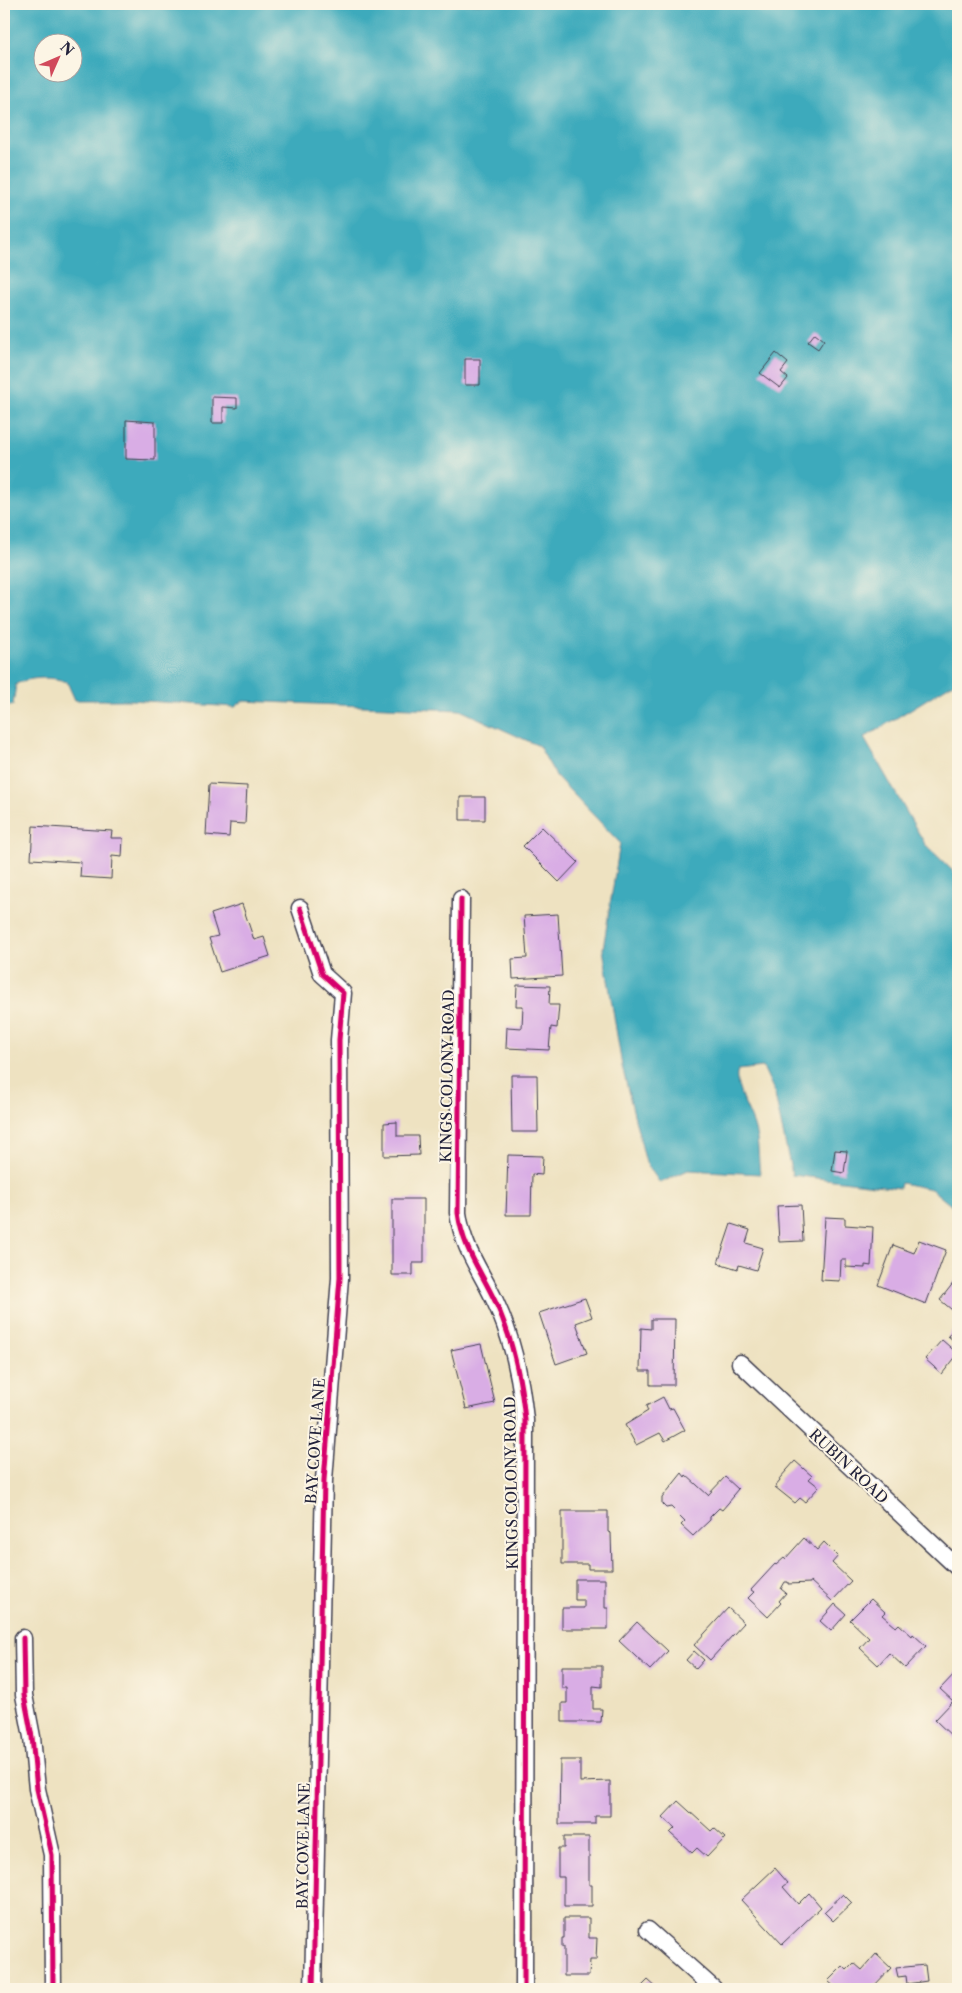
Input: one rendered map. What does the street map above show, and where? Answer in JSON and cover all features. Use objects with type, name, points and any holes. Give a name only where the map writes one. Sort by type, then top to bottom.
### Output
[{"type":"street","name":"KINGS COLONY ROAD","points":[[461,900],[458,1213],[464,1241],[496,1303],[512,1345],[517,1361],[525,1420],[524,1989]]},
{"type":"street","name":"BAY COVE LANE","points":[[300,908],[322,974],[343,993],[340,1040],[340,1278],[324,1480],[313,1989]]},
{"type":"street","name":"RUBIN ROAD","points":[[740,1363],[958,1568]]},
{"type":"street","points":[[23,1638],[24,1695],[32,1737],[37,1789],[52,1855],[53,1989]]},
{"type":"street","points":[[648,1930],[714,1989]]},
{"type":"water","points":[[4,4],[958,4],[958,680],[864,738],[925,844],[958,876],[958,1211],[931,1189],[901,1183],[900,1188],[792,1175],[774,1091],[763,1067],[738,1070],[737,1076],[739,1090],[756,1132],[760,1174],[688,1170],[660,1183],[646,1163],[622,1066],[603,949],[620,843],[556,776],[539,746],[460,710],[243,701],[235,707],[132,700],[75,700],[67,682],[48,678],[27,680],[16,684],[13,705],[4,706]]},
{"type":"building","points":[[815,333],[824,340],[818,349],[808,342]]},
{"type":"building","points":[[776,353],[788,363],[781,372],[788,378],[780,388],[760,373]]},
{"type":"building","points":[[465,359],[480,359],[480,385],[465,385]]},
{"type":"building","points":[[212,397],[237,398],[237,408],[223,407],[223,423],[212,423]]},
{"type":"building","points":[[126,420],[155,422],[155,460],[126,459]]},
{"type":"building","points":[[209,784],[247,786],[245,824],[230,823],[229,837],[206,835]]},
{"type":"building","points":[[460,797],[485,797],[485,820],[460,820]]},
{"type":"building","points":[[33,826],[112,831],[111,838],[123,838],[122,857],[112,856],[111,879],[80,877],[81,862],[31,859]]},
{"type":"building","points":[[542,827],[578,862],[559,882],[523,846]]},
{"type":"building","points":[[242,904],[254,940],[264,937],[270,956],[220,972],[209,938],[218,936],[211,914]]},
{"type":"building","points":[[558,914],[562,976],[513,979],[512,959],[527,958],[524,916]]},
{"type":"building","points":[[517,985],[550,986],[549,1005],[559,1005],[557,1028],[551,1027],[549,1050],[506,1048],[507,1027],[522,1028],[523,1006],[516,1006]]},
{"type":"building","points":[[511,1075],[537,1075],[538,1132],[512,1132]]},
{"type":"building","points":[[397,1122],[397,1136],[418,1136],[419,1155],[384,1156],[384,1123]]},
{"type":"building","points":[[835,1150],[847,1151],[844,1173],[832,1171]]},
{"type":"building","points":[[508,1155],[543,1156],[542,1175],[532,1174],[531,1215],[506,1215]]},
{"type":"building","points":[[392,1199],[424,1199],[424,1263],[413,1263],[413,1275],[392,1275]]},
{"type":"building","points":[[801,1205],[803,1241],[779,1242],[777,1206]]},
{"type":"building","points":[[825,1217],[845,1218],[845,1225],[873,1227],[871,1266],[865,1265],[865,1268],[846,1267],[846,1260],[841,1260],[840,1281],[821,1280]]},
{"type":"building","points":[[731,1224],[750,1230],[746,1243],[763,1248],[756,1270],[739,1265],[738,1269],[718,1263]]},
{"type":"building","points":[[919,1240],[946,1250],[926,1304],[878,1285],[893,1245],[914,1253]]},
{"type":"building","points":[[958,1277],[958,1312],[957,1314],[940,1300]]},
{"type":"building","points":[[585,1298],[592,1317],[576,1323],[587,1353],[556,1364],[539,1313]]},
{"type":"building","points":[[651,1319],[675,1319],[674,1385],[650,1385],[650,1371],[640,1371],[641,1328],[651,1329]]},
{"type":"building","points":[[958,1323],[958,1344],[948,1336]]},
{"type":"building","points":[[942,1340],[958,1354],[942,1374],[925,1359]]},
{"type":"building","points":[[481,1344],[495,1403],[466,1409],[451,1350]]},
{"type":"building","points":[[663,1397],[669,1409],[673,1408],[685,1430],[665,1441],[660,1433],[636,1445],[625,1425],[648,1411],[646,1406]]},
{"type":"building","points":[[795,1461],[812,1476],[809,1479],[819,1487],[805,1502],[800,1498],[795,1503],[775,1487],[780,1481],[779,1479]]},
{"type":"building","points":[[682,1473],[708,1495],[725,1477],[738,1489],[722,1510],[719,1508],[710,1517],[710,1520],[693,1536],[681,1525],[685,1521],[671,1507],[666,1508],[662,1504],[662,1498]]},
{"type":"building","points":[[562,1511],[608,1511],[612,1569],[588,1569],[588,1564],[562,1564]]},
{"type":"building","points":[[804,1538],[817,1550],[824,1542],[838,1556],[832,1563],[851,1581],[832,1601],[810,1581],[810,1583],[788,1584],[788,1582],[785,1582],[781,1589],[786,1593],[779,1601],[781,1603],[768,1617],[748,1598],[754,1592],[751,1590],[775,1564],[785,1559]]},
{"type":"building","points":[[575,1579],[605,1579],[605,1608],[608,1608],[608,1629],[562,1629],[562,1608],[584,1608],[584,1600],[575,1600]]},
{"type":"building","points":[[871,1599],[885,1612],[882,1615],[896,1627],[899,1624],[926,1646],[905,1668],[889,1653],[878,1665],[860,1648],[869,1638],[850,1620]]},
{"type":"building","points":[[835,1604],[846,1614],[831,1631],[820,1621]]},
{"type":"building","points":[[728,1608],[744,1623],[710,1660],[694,1645]]},
{"type":"building","points":[[637,1622],[668,1651],[650,1670],[619,1641]]},
{"type":"building","points":[[694,1651],[704,1660],[696,1669],[686,1660]]},
{"type":"building","points":[[562,1666],[602,1666],[602,1687],[593,1686],[593,1709],[602,1709],[601,1722],[562,1722],[562,1703],[567,1703],[567,1688],[562,1688]]},
{"type":"building","points":[[957,1671],[958,1742],[935,1720],[953,1701],[940,1689]]},
{"type":"building","points":[[560,1760],[580,1760],[580,1782],[610,1781],[610,1816],[595,1816],[595,1824],[559,1824]]},
{"type":"building","points":[[678,1801],[711,1831],[714,1828],[725,1838],[707,1857],[697,1848],[692,1853],[670,1833],[675,1828],[663,1817]]},
{"type":"building","points":[[564,1837],[589,1837],[589,1885],[592,1885],[592,1906],[564,1906],[564,1877],[558,1877],[558,1848],[564,1848]]},
{"type":"building","points":[[775,1868],[788,1883],[783,1887],[798,1904],[809,1893],[821,1907],[782,1944],[741,1900]]},
{"type":"building","points":[[843,1894],[852,1903],[833,1921],[824,1912]]},
{"type":"building","points":[[564,1918],[589,1918],[589,1938],[597,1938],[596,1960],[590,1960],[589,1976],[564,1976],[564,1947],[562,1947],[562,1938],[564,1938]]},
{"type":"building","points":[[876,1954],[891,1968],[871,1989],[837,1989],[828,1981],[843,1966],[847,1970],[854,1963],[862,1970]]},
{"type":"building","points":[[925,1965],[927,1981],[907,1984],[906,1976],[898,1977],[896,1968]]},
{"type":"building","points":[[648,1980],[658,1989],[639,1989]]},
{"type":"cycle path","points":[[461,899],[458,1213],[460,1226],[468,1248],[495,1301],[507,1330],[518,1374],[525,1420],[524,1989]]},
{"type":"cycle path","points":[[300,908],[322,974],[343,993],[339,1040],[340,1278],[324,1480],[313,1989]]},
{"type":"cycle path","points":[[23,1638],[24,1695],[32,1737],[37,1789],[52,1855],[53,1989]]}]
